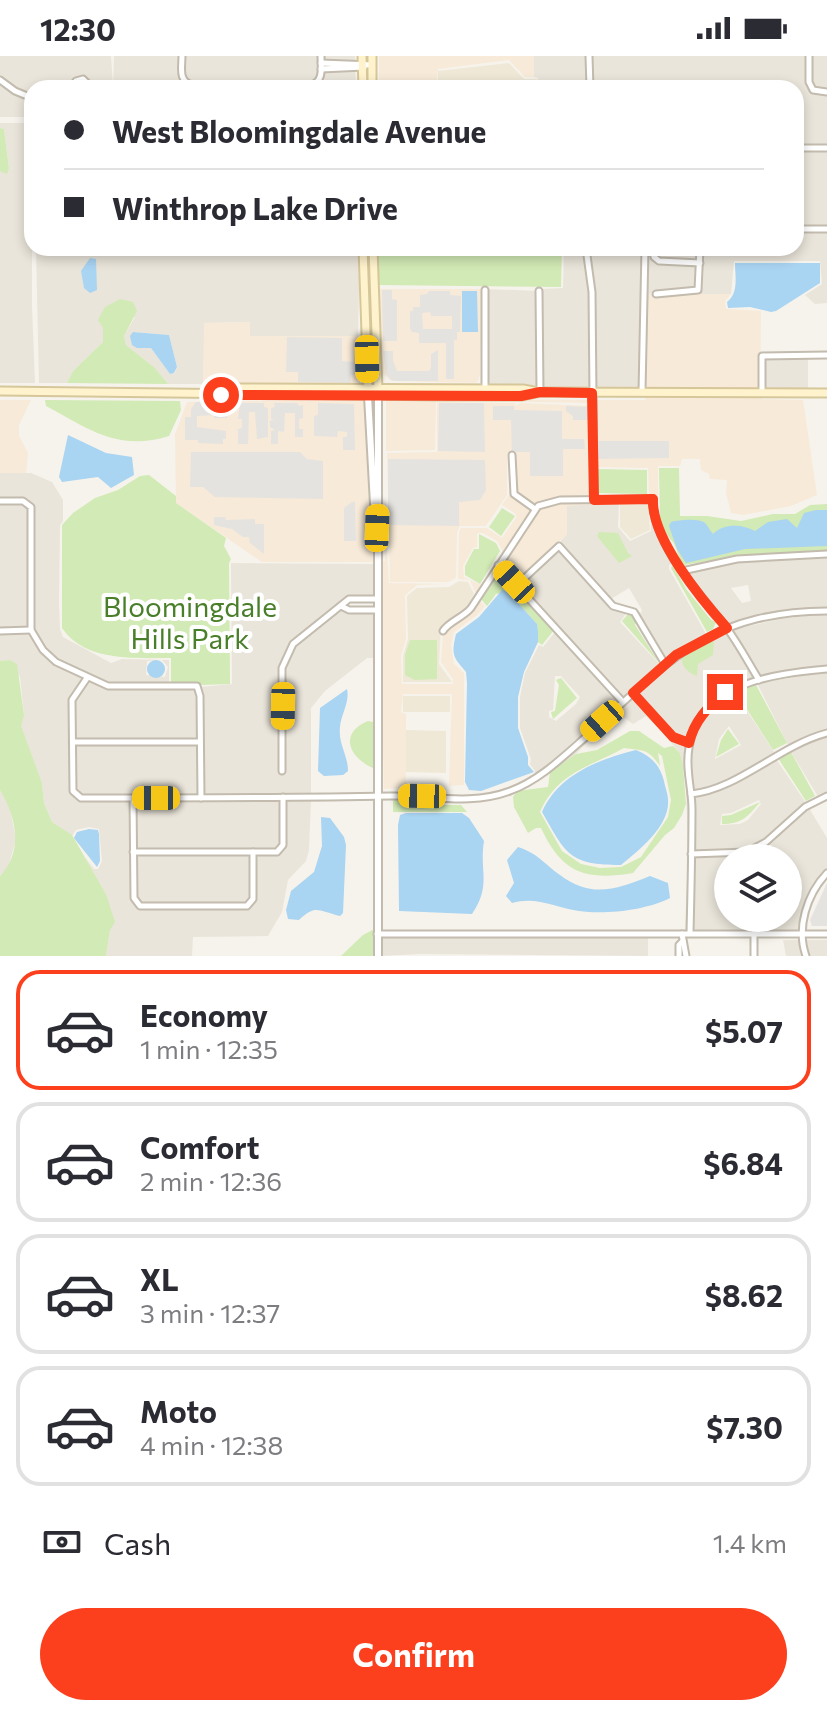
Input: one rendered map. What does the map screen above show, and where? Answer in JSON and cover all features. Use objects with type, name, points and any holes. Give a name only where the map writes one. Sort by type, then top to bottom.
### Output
[{"type":"main road","points":[[363,256],[368,392]]},
{"type":"main road","points":[[373,256],[378,392]]},
{"type":"main road","points":[[0,391],[203,392],[220,388],[368,392],[523,389],[592,393],[827,393]]},
{"type":"main road","points":[[486,392],[521,396],[540,392]]},
{"type":"street","points":[[182,56],[184,80]]},
{"type":"street","points":[[589,56],[590,80]]},
{"type":"street","points":[[809,56],[809,82],[813,90],[827,92]]},
{"type":"street","points":[[321,63],[372,61]]},
{"type":"street","points":[[0,80],[24,95]]},
{"type":"street","points":[[804,148],[827,148]]},
{"type":"street","points":[[804,229],[827,229]]},
{"type":"street","points":[[587,256],[592,292],[594,500]]},
{"type":"street","points":[[642,393],[645,256]]},
{"type":"street","points":[[654,256],[659,261],[700,263]]},
{"type":"street","points":[[656,294],[698,290],[700,256]]},
{"type":"street","points":[[485,290],[486,392]]},
{"type":"street","points":[[539,291],[540,392]]},
{"type":"street","points":[[762,393],[762,356],[827,355]]},
{"type":"street","points":[[368,392],[371,476],[377,528]]},
{"type":"street","points":[[378,392],[378,956]]},
{"type":"street","points":[[512,455],[514,494],[535,509]]},
{"type":"street","points":[[443,631],[468,612],[535,509],[549,501],[653,499],[652,515],[682,571],[727,628],[759,680]]},
{"type":"street","points":[[0,501],[26,502],[32,510],[31,630],[43,650],[56,662],[108,686],[197,686],[200,696],[201,798]]},
{"type":"street","points":[[517,585],[559,546],[613,606],[634,612],[665,664]]},
{"type":"street","points":[[682,571],[737,559],[827,554]]},
{"type":"street","points":[[498,565],[623,702]]},
{"type":"street","points":[[282,771],[282,668],[293,644],[349,599],[377,599]]},
{"type":"street","points":[[341,606],[349,610],[377,610]]},
{"type":"street","points":[[87,678],[72,700],[73,791],[81,798],[377,796],[476,799],[511,791],[531,781],[688,647],[727,628],[785,615],[827,611]]},
{"type":"street","points":[[0,631],[31,630]]},
{"type":"street","points":[[690,933],[691,794],[687,764],[689,743],[697,723],[712,704],[733,689],[759,680],[827,669]]},
{"type":"street","points":[[633,693],[673,737],[689,743]]},
{"type":"street","points":[[691,794],[727,784],[776,753],[827,733]]},
{"type":"street","points":[[73,742],[201,742]]},
{"type":"street","points":[[691,854],[747,852],[766,842],[805,807],[827,796]]},
{"type":"street","points":[[133,852],[277,852],[283,845],[283,797]]},
{"type":"street","points":[[133,798],[134,898],[140,906],[247,906],[253,899],[253,852]]},
{"type":"street","points":[[806,956],[803,933],[808,904],[827,873]]},
{"type":"street","points":[[754,933],[754,956]]},
{"type":"street","points":[[377,934],[827,934]]},
{"type":"street","points":[[679,956],[682,937],[686,956]]},
{"type":"shaded area","points":[[0,56],[111,56],[113,80],[24,80],[24,117],[0,117]]},
{"type":"shaded area","points":[[114,56],[355,56],[356,80],[113,80]]},
{"type":"shaded area","points":[[379,56],[534,56],[534,77],[525,77],[509,60],[438,69],[437,80],[379,80]]},
{"type":"shaded area","points":[[534,56],[587,56],[587,80],[538,80],[534,77]]},
{"type":"shaded area","points":[[592,56],[807,56],[810,91],[827,94],[827,145],[804,145],[804,80],[592,80]]},
{"type":"shaded area","points":[[812,56],[827,56],[827,89],[814,88]]},
{"type":"shaded area","points":[[509,63],[524,79],[537,79],[438,80],[438,71]]},
{"type":"shaded area","points":[[0,123],[24,123],[24,256],[32,256],[35,383],[0,383],[0,171],[9,168],[4,129],[0,128]]},
{"type":"shaded area","points":[[804,150],[827,150],[827,226],[804,226]]},
{"type":"shaded area","points":[[804,231],[827,231],[827,303],[815,304],[805,295],[822,284],[820,261],[734,261],[731,294],[697,294],[702,286],[702,256],[804,256]]},
{"type":"shaded area","points":[[36,256],[360,256],[358,336],[250,336],[249,322],[205,323],[203,384],[168,384],[155,368],[126,345],[124,336],[135,317],[103,327],[103,342],[73,371],[67,383],[39,383]],"holes":[[[133,332],[169,335],[177,367],[175,373],[170,374],[151,348],[137,348]]]},
{"type":"shaded area","points":[[564,256],[585,256],[589,292],[590,390],[542,390],[542,289],[563,288]]},
{"type":"shaded area","points":[[588,256],[643,256],[639,390],[595,390]]},
{"type":"shaded area","points":[[648,256],[659,264],[698,265],[697,288],[659,290],[649,294],[644,390]]},
{"type":"shaded area","points":[[656,256],[698,256],[698,260],[663,260]]},
{"type":"shaded area","points":[[379,289],[482,289],[478,381],[388,379],[383,373],[379,334]]},
{"type":"shaded area","points":[[486,289],[538,291],[538,385],[488,386]]},
{"type":"shaded area","points":[[382,290],[392,290],[392,299],[397,300],[397,341],[383,341]]},
{"type":"shaded area","points":[[429,291],[450,291],[450,295],[461,296],[460,332],[454,340],[454,379],[446,379],[446,343],[419,343],[419,333],[410,329],[410,311],[413,307],[420,307],[420,295]],"holes":[[[430,312],[431,316],[452,316],[452,329],[423,329],[422,313]]]},
{"type":"shaded area","points":[[649,294],[655,297],[663,294],[731,294],[725,301],[726,309],[761,311],[760,390],[646,390]]},
{"type":"shaded area","points":[[250,322],[250,336],[358,336],[360,384],[203,384],[204,323]]},
{"type":"shaded area","points":[[287,337],[342,338],[342,361],[355,362],[355,375],[351,375],[350,383],[298,382],[298,372],[286,372]]},
{"type":"shaded area","points":[[438,350],[438,381],[397,381],[386,374],[383,351],[393,351],[397,371],[429,371],[431,354]]},
{"type":"shaded area","points":[[808,357],[808,390],[765,390],[764,358]]},
{"type":"shaded area","points":[[761,395],[762,399],[803,400],[817,495],[791,506],[743,515],[731,513],[726,493],[727,480],[710,479],[709,474],[701,470],[700,459],[682,459],[680,466],[658,466],[658,499],[649,496],[648,468],[596,469],[595,400],[645,400],[646,396]]},
{"type":"shaded area","points":[[365,399],[373,562],[262,562],[176,503],[175,434],[187,402]]},
{"type":"shaded area","points":[[386,399],[590,400],[590,403],[436,400],[435,450],[386,451]]},
{"type":"shaded area","points":[[0,400],[31,400],[19,425],[19,436],[28,453],[26,473],[0,473]]},
{"type":"shaded area","points":[[196,402],[221,402],[222,406],[226,406],[227,418],[197,416],[197,427],[226,431],[223,444],[185,440],[185,417],[191,417],[191,409]]},
{"type":"shaded area","points":[[437,402],[591,406],[592,493],[587,497],[556,497],[531,504],[517,494],[515,454],[507,453],[507,495],[486,526],[460,526],[457,532],[456,578],[448,582],[390,582],[387,453],[437,452]]},
{"type":"shaded area","points":[[240,403],[264,403],[264,407],[268,408],[268,437],[257,439],[255,412],[249,412],[248,444],[238,444],[238,429],[242,428],[242,419],[238,419]]},
{"type":"shaded area","points":[[274,403],[303,405],[299,429],[303,429],[303,437],[295,437],[295,413],[285,413],[284,432],[278,431],[278,444],[271,444],[271,431],[275,430],[270,427],[270,421],[274,419],[271,419],[271,408],[275,407]]},
{"type":"shaded area","points":[[318,403],[354,404],[355,450],[343,450],[343,437],[347,437],[347,432],[338,431],[337,437],[314,436],[314,416],[318,415]]},
{"type":"shaded area","points":[[439,403],[484,403],[485,452],[438,451]]},
{"type":"shaded area","points":[[493,406],[514,406],[514,410],[562,411],[562,439],[584,439],[585,449],[563,449],[563,476],[530,476],[530,452],[512,452],[511,420],[493,420]]},
{"type":"shaded area","points":[[566,406],[589,407],[589,420],[573,420]]},
{"type":"shaded area","points":[[597,441],[669,441],[669,458],[597,459]]},
{"type":"shaded area","points":[[191,452],[300,452],[307,459],[323,461],[323,499],[215,497],[203,487],[190,487]]},
{"type":"shaded area","points":[[509,456],[512,495],[532,510],[495,565],[502,550],[497,541],[477,533],[477,547],[473,548],[463,566],[464,577],[481,585],[476,594],[470,580],[458,579],[459,533],[461,528],[487,528],[502,538],[516,518],[516,514],[502,505],[509,495]]},
{"type":"shaded area","points":[[388,459],[485,460],[486,490],[480,500],[459,502],[459,526],[388,525]]},
{"type":"shaded area","points":[[0,473],[31,473],[52,482],[63,500],[59,604],[63,637],[111,663],[122,659],[169,660],[169,684],[108,684],[57,660],[45,648],[33,630],[33,506],[23,499],[0,499]],"holes":[[[162,660],[168,667],[165,677],[146,675],[147,661]]]},
{"type":"shaded area","points":[[355,502],[356,541],[344,541],[344,508]]},
{"type":"shaded area","points":[[560,502],[598,504],[567,506],[567,534],[517,582],[501,565],[539,508]]},
{"type":"shaded area","points":[[619,502],[618,527],[630,541],[651,531],[651,518],[675,563],[669,565],[669,569],[706,634],[665,661],[636,610],[614,604],[558,544],[567,534],[567,505]],"holes":[[[629,588],[641,613],[617,604],[611,599]]]},
{"type":"shaded area","points":[[648,503],[650,530],[631,539],[620,527],[620,504]]},
{"type":"shaded area","points":[[0,504],[28,506],[29,628],[0,628]]},
{"type":"shaded area","points":[[214,517],[225,517],[226,520],[255,519],[255,524],[264,524],[264,554],[250,543],[249,537],[214,525]]},
{"type":"shaded area","points":[[386,534],[389,583],[448,584],[417,585],[405,595],[406,639],[401,656],[402,684],[453,684],[441,662],[443,634],[466,617],[479,600],[485,606],[454,632],[451,645],[454,664],[464,673],[464,785],[449,786],[452,694],[403,694],[401,712],[406,714],[406,788],[384,789],[379,562],[385,561]]},
{"type":"shaded area","points":[[559,550],[611,608],[627,612],[620,622],[660,665],[623,698],[521,586]]},
{"type":"shaded area","points":[[827,556],[827,609],[785,613],[727,625],[686,572],[763,559]],"holes":[[[748,585],[751,601],[742,603],[731,588]]]},
{"type":"shaded area","points":[[375,562],[375,596],[349,597],[338,605],[349,613],[375,613],[375,658],[367,658],[325,691],[311,708],[311,794],[203,795],[200,687],[232,684],[231,563]]},
{"type":"shaded area","points":[[459,581],[468,582],[474,594],[464,611],[441,627],[439,664],[452,682],[403,682],[403,656],[408,639],[407,596],[417,588],[449,587]]},
{"type":"shaded area","points":[[827,614],[827,667],[760,677],[731,630],[785,618]]},
{"type":"shaded area","points":[[556,631],[620,701],[564,753],[535,775],[520,728],[520,697],[525,673],[539,645],[543,647]],"holes":[[[555,676],[561,676],[580,697],[556,721],[549,717],[549,711],[553,710]]]},
{"type":"shaded area","points":[[726,631],[755,678],[732,686],[712,701],[695,721],[688,740],[674,735],[636,693],[689,649]]},
{"type":"shaded area","points":[[0,633],[30,633],[54,664],[84,679],[71,699],[72,793],[81,801],[131,800],[132,898],[140,909],[248,908],[256,899],[255,855],[277,854],[285,847],[285,800],[311,800],[306,861],[288,880],[282,912],[268,936],[193,937],[192,956],[106,956],[110,930],[106,894],[84,856],[94,869],[98,869],[102,861],[99,829],[89,827],[76,830],[72,836],[52,822],[44,803],[42,783],[20,726],[24,714],[20,677],[10,660],[0,661]]},
{"type":"shaded area","points":[[827,672],[827,730],[788,745],[757,683]]},
{"type":"shaded area","points":[[88,681],[108,689],[195,689],[198,739],[76,739],[75,701]]},
{"type":"shaded area","points":[[734,691],[774,752],[733,778],[693,791],[690,751],[699,724],[714,705]],"holes":[[[729,726],[741,745],[715,759],[719,739]]]},
{"type":"shaded area","points":[[403,696],[450,696],[450,712],[403,712]]},
{"type":"shaded area","points":[[633,696],[671,739],[687,745],[685,765],[690,805],[688,931],[685,931],[688,859],[686,783],[680,753],[662,732],[646,716],[633,724],[617,712],[573,757],[540,778]]},
{"type":"shaded area","points":[[406,730],[446,731],[446,773],[406,772]]},
{"type":"shaded area","points":[[827,736],[827,793],[815,799],[817,795],[790,750],[776,759],[806,803],[757,844],[714,844],[714,851],[693,851],[693,797],[719,790],[797,746]],"holes":[[[759,800],[761,804],[748,820],[740,824],[720,825],[722,814]]]},
{"type":"shaded area","points":[[76,744],[198,744],[199,795],[81,795],[76,790]]},
{"type":"shaded area","points":[[0,790],[9,804],[16,839],[8,868],[0,876]]},
{"type":"shaded area","points":[[135,800],[280,800],[281,844],[276,849],[136,849]]},
{"type":"shaded area","points":[[809,808],[827,838],[827,870],[817,880],[806,902],[802,922],[802,844],[766,844]]},
{"type":"shaded area","points":[[136,855],[251,855],[251,898],[246,903],[141,903],[136,897]]},
{"type":"shaded area","points":[[693,856],[714,856],[714,931],[693,931]]},
{"type":"shaded area","points":[[827,883],[827,926],[812,926],[810,920]]},
{"type":"shaded area","points":[[380,936],[648,936],[648,956],[380,956]]},
{"type":"shaded area","points":[[783,940],[827,940],[827,956],[786,956]]},
{"type":"green space","points":[[0,128],[4,129],[7,174],[0,171]]},
{"type":"green space","points":[[376,256],[562,256],[561,287],[377,285]]},
{"type":"green space","points":[[120,299],[133,302],[137,311],[124,336],[126,345],[155,368],[168,384],[67,383],[73,371],[103,342],[103,328],[98,320],[105,307]]},
{"type":"green space","points":[[45,400],[180,401],[181,410],[169,436],[151,440],[119,440],[90,430],[46,406]]},
{"type":"green space","points":[[659,468],[679,468],[680,516],[741,521],[773,514],[795,514],[810,505],[827,504],[827,550],[745,555],[684,565],[657,518],[660,516]]},
{"type":"green space","points":[[598,469],[647,470],[647,494],[598,493]]},
{"type":"green space","name":"Bloomingdale Hills Park","points":[[149,475],[176,496],[176,503],[226,538],[224,546],[231,559],[230,684],[171,686],[171,658],[112,656],[97,652],[72,639],[62,628],[62,525],[95,498],[118,490],[140,476]]},
{"type":"green space","points":[[502,508],[515,516],[501,536],[489,527]]},
{"type":"green space","points":[[599,532],[618,533],[632,556],[619,563],[597,536]]},
{"type":"green space","points":[[479,534],[496,543],[500,551],[480,584],[465,575],[465,566],[474,549],[479,549]]},
{"type":"green space","points":[[673,565],[686,589],[716,622],[713,629],[707,632],[671,568]]},
{"type":"green space","points":[[498,572],[554,630],[542,645],[538,642],[537,624],[508,592],[496,594],[487,606],[480,598]]},
{"type":"green space","points":[[629,613],[637,621],[635,625],[659,663],[622,621]]},
{"type":"green space","points":[[410,640],[437,640],[437,679],[415,680],[405,675],[405,655]]},
{"type":"green space","points":[[710,641],[714,642],[713,655],[698,664],[697,676],[686,669],[682,658]]},
{"type":"green space","points":[[10,660],[17,664],[24,715],[21,726],[42,783],[44,803],[52,822],[72,835],[106,894],[115,922],[110,930],[106,956],[0,956],[0,876],[8,866],[15,845],[10,811],[0,790],[0,661]]},
{"type":"green space","points":[[561,678],[577,698],[553,719],[551,712],[555,711],[559,685],[556,680]]},
{"type":"green space","points":[[756,685],[787,743],[773,750],[736,692]]},
{"type":"green space","points":[[368,721],[373,722],[373,768],[358,758],[350,745],[353,732]]},
{"type":"green space","points":[[728,729],[739,744],[716,757],[721,740]]},
{"type":"green space","points":[[630,731],[639,731],[664,748],[673,746],[680,753],[686,804],[682,815],[633,873],[601,876],[577,870],[557,855],[541,828],[528,833],[514,807],[513,797],[517,791],[548,787],[550,772],[576,754],[597,750]],"holes":[[[624,748],[648,753],[660,766],[658,753],[662,756],[671,800],[668,817],[641,857],[621,867],[600,868],[581,864],[562,851],[540,812],[555,788],[575,772]]]},
{"type":"green space","points":[[791,752],[815,796],[806,801],[778,758]]},
{"type":"green space","points":[[393,800],[427,800],[442,805],[461,805],[467,812],[393,812]]},
{"type":"green space","points":[[760,802],[744,819],[722,824],[722,816]]},
{"type":"green space","points":[[376,928],[376,956],[341,956],[363,935]]},
{"type":"water","points":[[90,258],[96,259],[97,290],[90,293],[84,288],[81,271]]},
{"type":"water","points":[[735,263],[820,263],[820,283],[776,311],[728,308],[727,302],[735,289]]},
{"type":"water","points":[[462,291],[477,291],[478,332],[462,332]]},
{"type":"water","points":[[133,332],[169,335],[177,367],[174,373],[170,374],[151,348],[132,345],[130,336]]},
{"type":"water","points":[[68,435],[106,453],[132,457],[134,475],[111,488],[98,477],[62,482],[59,477]]},
{"type":"water","points":[[827,510],[827,546],[745,549],[686,563],[669,526],[674,521],[698,520],[705,523],[713,534],[733,526],[755,531],[768,522],[787,519],[797,528],[804,513]]},
{"type":"water","points":[[502,590],[508,592],[537,624],[538,642],[524,672],[518,697],[518,728],[528,765],[534,772],[481,791],[469,790],[465,782],[466,672],[454,655],[454,641],[456,634],[479,617]]},
{"type":"water","points":[[156,660],[165,669],[156,678],[147,669]]},
{"type":"water","points":[[347,689],[340,733],[348,771],[343,775],[324,776],[318,771],[320,708]]},
{"type":"water","points":[[636,750],[646,755],[660,770],[668,800],[664,819],[652,837],[621,865],[590,863],[579,859],[564,847],[542,812],[558,788],[581,770]]},
{"type":"water","points":[[462,813],[469,818],[484,841],[482,895],[472,914],[399,911],[398,825],[400,815]]},
{"type":"water","points":[[321,817],[330,818],[346,845],[343,913],[340,916],[314,910],[299,920],[288,919],[286,910],[291,891],[314,872],[322,846]]},
{"type":"water","points":[[98,830],[99,834],[100,861],[97,867],[74,838],[77,832]]},
{"type":"water","points":[[518,847],[583,887],[615,888],[650,876],[668,883],[670,898],[638,908],[601,912],[579,911],[537,901],[512,903],[506,896],[514,883],[507,860]]},
{"type":"route","points":[[221,395],[521,396],[540,392],[592,393],[594,500],[653,499],[652,515],[677,563],[727,628],[676,655],[633,693],[673,737],[689,743],[705,711],[725,692]]}]
